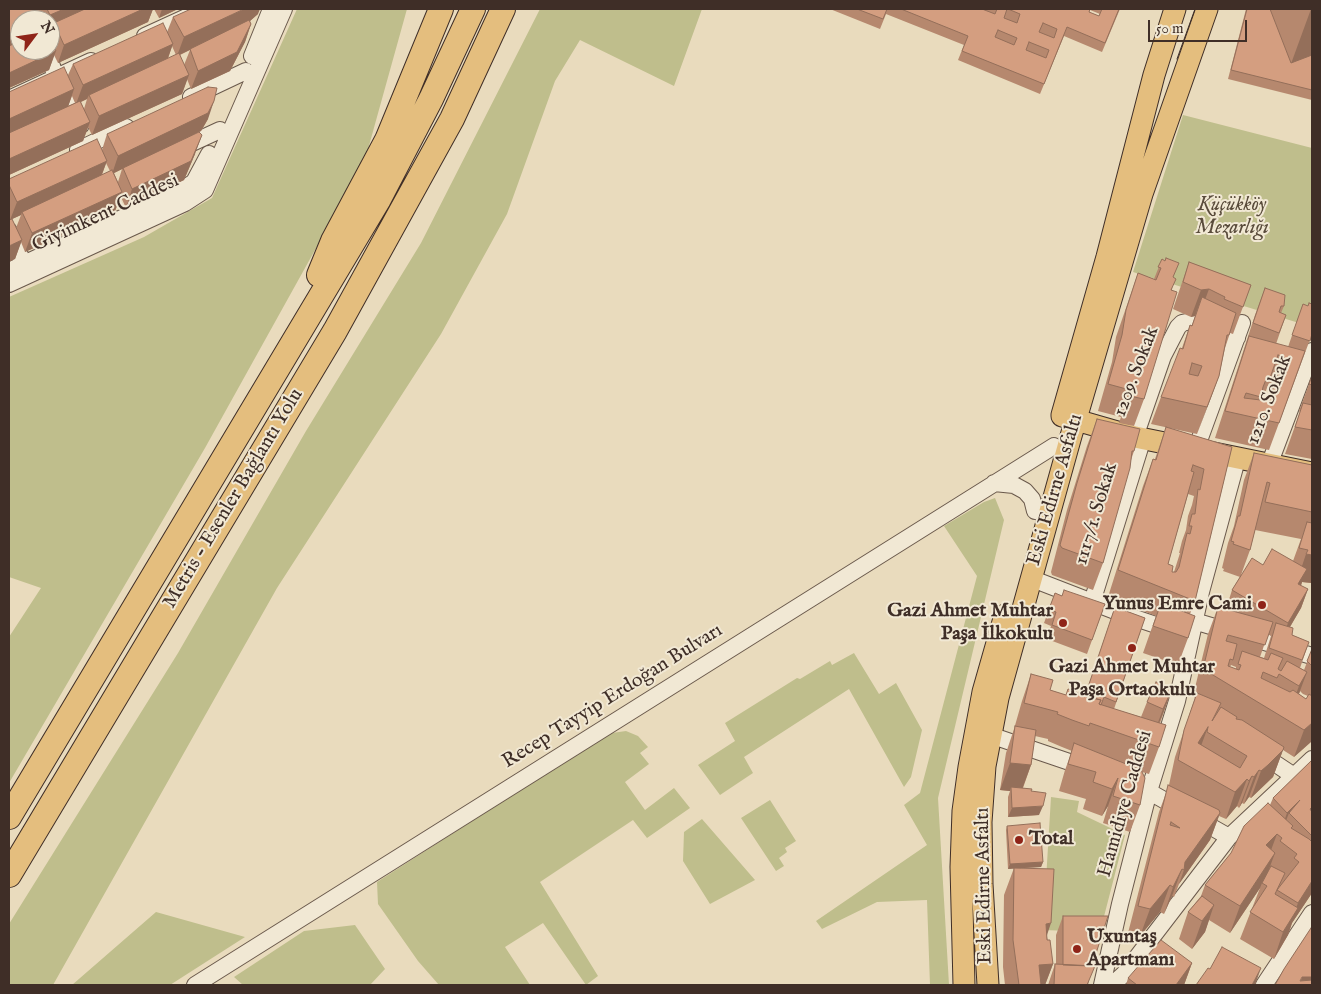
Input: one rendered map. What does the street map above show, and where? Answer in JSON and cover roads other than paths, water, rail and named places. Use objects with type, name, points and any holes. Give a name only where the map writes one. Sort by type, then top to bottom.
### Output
[{"type":"highway","points":[[300,330],[333,241],[387,140],[441,9]]},
{"type":"highway","points":[[300,330],[386,185],[473,9]]},
{"type":"highway","points":[[452,119],[503,9]]},
{"type":"highway","points":[[452,119],[494,59],[520,9]]},
{"type":"highway","name":"Metris - Esenler Bağlantı Yolu","points":[[9,875],[330,340],[452,119]]},
{"type":"highway","name":"Metris - Esenler Bağlantı Yolu","points":[[9,817],[300,330]]},
{"type":"main road","points":[[1175,9],[1154,75],[1114,234],[1106,241],[1100,251],[1061,380],[1058,398],[1066,430],[1139,438],[1312,474]]},
{"type":"main road","name":"Eski Edirne Asfaltı","points":[[964,985],[963,811],[968,767],[983,692],[1036,511],[1066,430],[1207,9]]},
{"type":"main road","points":[[1154,75],[1163,85],[1181,85]]},
{"type":"main road","points":[[1138,135],[1148,134],[1154,140],[1149,162],[1151,172]]},
{"type":"main road","name":"Eski Edirne Asfaltı","points":[[987,978],[982,822],[990,735],[1066,430]]},
{"type":"main road","points":[[964,951],[972,972],[987,978]]},
{"type":"street","points":[[128,44],[204,9]]},
{"type":"street","name":"Giyimkent Caddesi","points":[[9,271],[194,182],[203,169],[271,9]]},
{"type":"street","name":"Giyimkent Caddesi","points":[[9,284],[185,203],[205,190],[284,9]]},
{"type":"street","points":[[246,34],[264,26]]},
{"type":"street","points":[[9,99],[101,56]]},
{"type":"street","points":[[50,60],[56,77],[75,112],[97,160]]},
{"type":"street","points":[[181,82],[184,100],[246,71]]},
{"type":"street","points":[[59,120],[93,104]]},
{"type":"street","points":[[63,157],[144,119]]},
{"type":"street","points":[[168,154],[220,130]]},
{"type":"street","points":[[116,200],[124,217]]},
{"type":"street","points":[[12,228],[24,264]]},
{"type":"street","name":"1209. Sokak","points":[[1139,438],[1163,356],[1182,323],[1191,321],[1240,330],[1231,354]]},
{"type":"street","name":"1210. Sokak","points":[[1269,465],[1312,351]]},
{"type":"street","points":[[1196,449],[1231,354],[1249,359]]},
{"type":"street","points":[[1285,370],[1302,375]]},
{"type":"street","name":"Recep Tayyip Erdoğan Bulvarı","points":[[195,985],[994,483],[1066,430]]},
{"type":"street","name":"1117/1. Sokak","points":[[1092,602],[1139,438]]},
{"type":"street","name":"Hamidiye Caddesi","points":[[1102,985],[1120,904],[1149,791],[1177,700],[1193,629],[1238,460]]},
{"type":"street","points":[[994,483],[1014,485],[1025,491],[1032,499],[1036,511]]},
{"type":"street","points":[[1030,578],[1092,602],[1193,629],[1312,656]]},
{"type":"street","points":[[1177,700],[1193,711]]},
{"type":"street","points":[[990,735],[1098,771]]},
{"type":"street","points":[[1244,744],[1294,776]]},
{"type":"street","points":[[1112,985],[1124,974],[1229,838],[1312,759]]},
{"type":"street","points":[[1125,780],[1149,791],[1229,838]]},
{"type":"street","points":[[1264,985],[1299,946],[1312,913]]},
{"type":"tram line","points":[[1177,59],[1195,9]]},
{"type":"place","name":"Yunus Emre Cami","points":[[1262,605]]},
{"type":"place","name":"Gazi Ahmet Muhtar Paşa İlkokulu","points":[[1063,623]]},
{"type":"place","name":"Gazi Ahmet Muhtar Paşa Ortaokulu","points":[[1132,648]]},
{"type":"place","name":"Total","points":[[1019,840]]},
{"type":"place","name":"Uxuntaş Apartmanı","points":[[1077,949]]},
{"type":"park label","name":"Küçükköy Mezarlığı","points":[[1232,218]]}]
